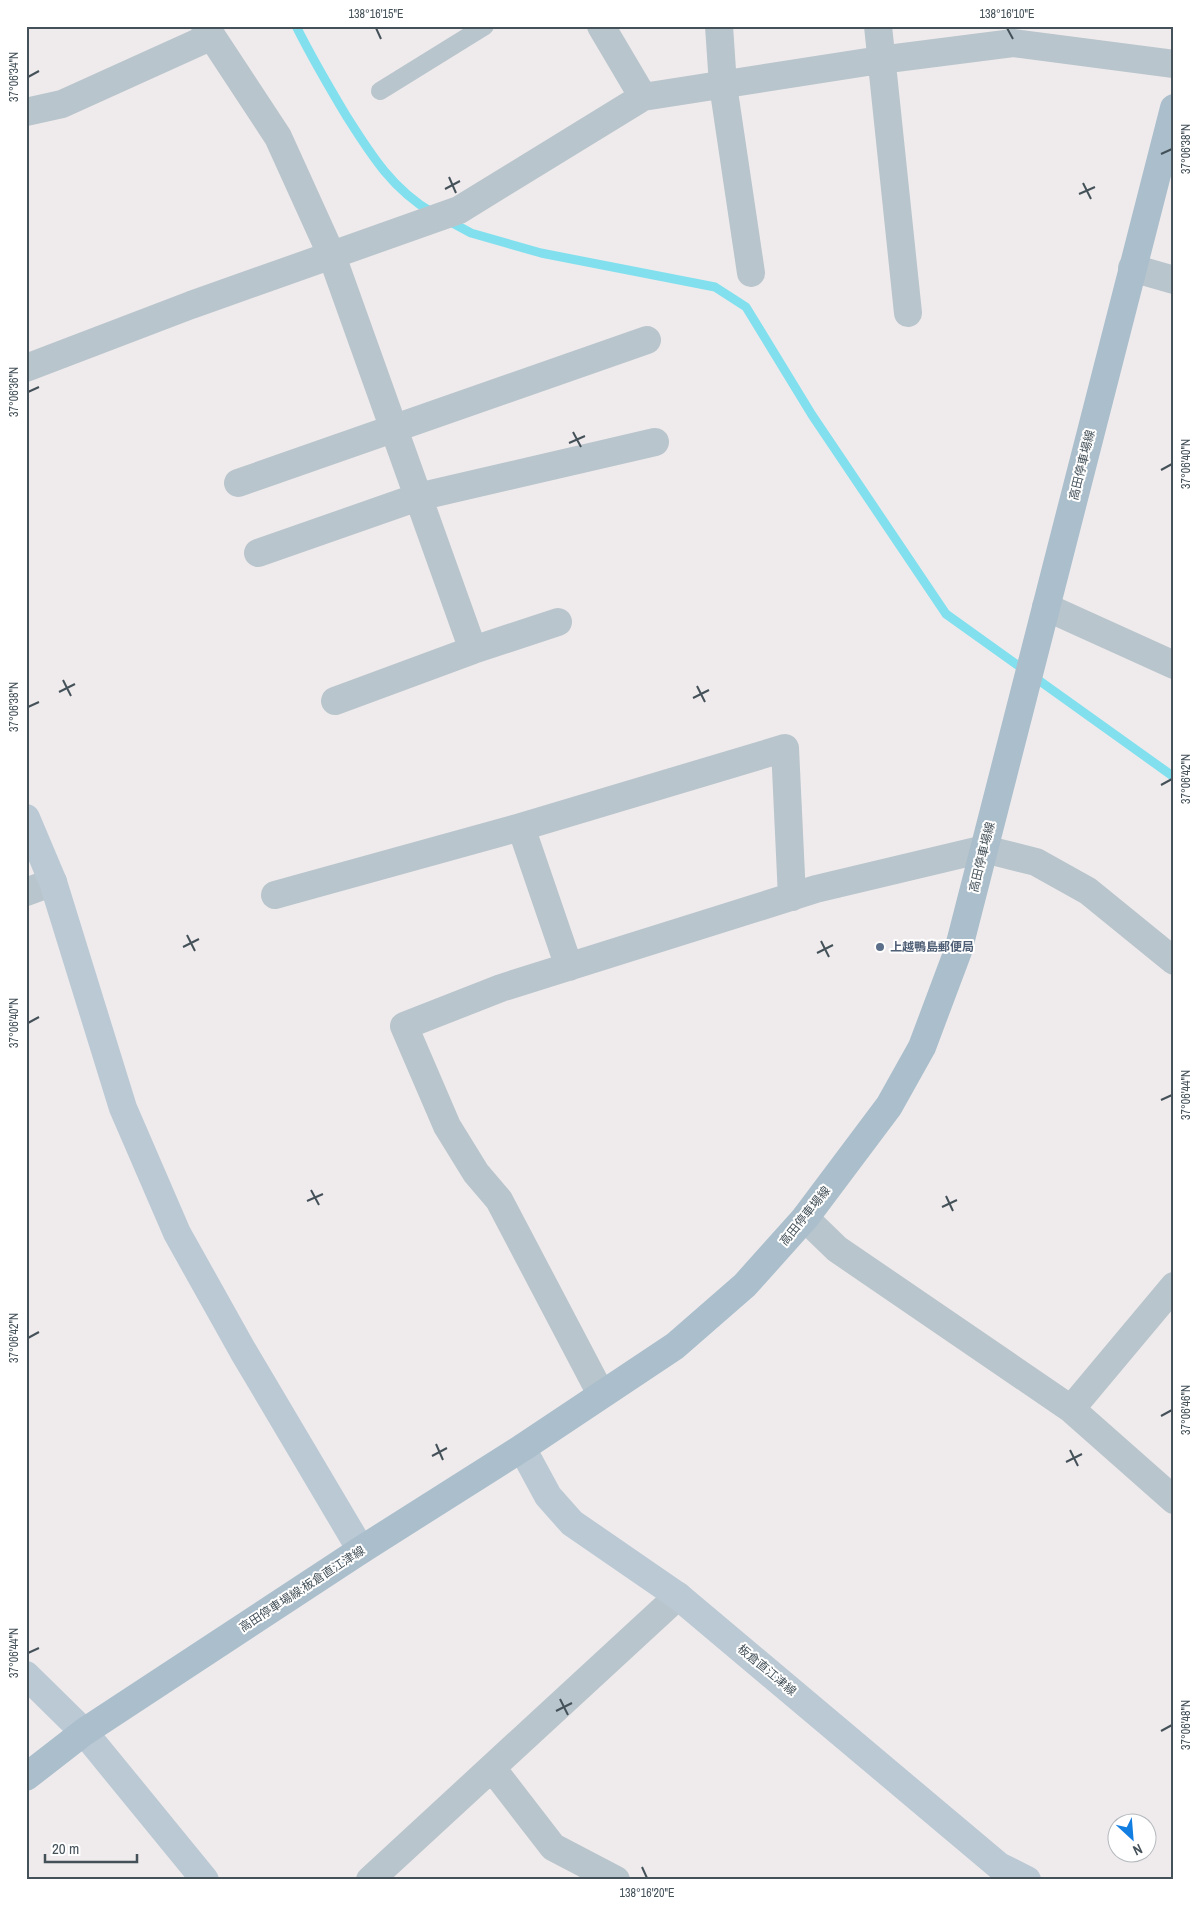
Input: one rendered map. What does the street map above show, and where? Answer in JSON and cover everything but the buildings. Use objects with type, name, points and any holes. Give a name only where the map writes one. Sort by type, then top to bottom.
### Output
[{"type":"main road","name":"高田停車場線","points":[[522,1448],[682,1340],[745,1285],[805,1218],[889,1106],[922,1047],[958,951],[1174,108]]},
{"type":"main road","name":"高田停車場線;板倉直江津線","points":[[84,1732],[361,1550],[522,1448]]},
{"type":"main road","points":[[26,1776],[84,1732]]},
{"type":"street","points":[[601,26],[643,97]]},
{"type":"street","points":[[719,26],[723,86],[751,273]]},
{"type":"street","points":[[878,26],[880,60],[908,313]]},
{"type":"street","points":[[26,112],[62,104],[208,32],[278,137],[332,256],[473,650]]},
{"type":"street","points":[[26,368],[190,305],[459,210],[643,97],[880,60],[1015,34],[1174,64]]},
{"type":"street","points":[[1132,268],[1174,280]]},
{"type":"street","points":[[238,483],[647,340]]},
{"type":"street","points":[[258,553],[418,497],[655,442]]},
{"type":"street","points":[[1046,607],[1174,665]]},
{"type":"street","points":[[335,701],[473,650],[558,622]]},
{"type":"street","points":[[275,896],[521,827],[785,748],[792,896]]},
{"type":"street","points":[[26,818],[53,882],[123,1108],[177,1233],[243,1351],[361,1550]]},
{"type":"street","points":[[521,827],[570,966]]},
{"type":"street","points":[[601,1394],[499,1200],[476,1173],[447,1126],[404,1026],[501,988],[792,896],[984,849],[1036,862],[1088,890],[1174,961]]},
{"type":"street","points":[[26,892],[53,882]]},
{"type":"street","points":[[805,1218],[837,1249],[1071,1409],[1174,1500]]},
{"type":"street","points":[[1071,1409],[1174,1286]]},
{"type":"street","name":"板倉直江津線","points":[[522,1448],[548,1496],[572,1523],[678,1596],[999,1866],[1027,1880]]},
{"type":"street","points":[[370,1880],[678,1596]]},
{"type":"street","points":[[26,1675],[84,1732],[205,1880]]},
{"type":"street","points":[[492,1768],[553,1847],[616,1880]]},
{"type":"lane","points":[[380,91],[485,26]]},
{"type":"waterway","points":[[296,26],[340,106],[374,158],[406,194],[433,213]]},
{"type":"waterway","points":[[447,220],[471,233],[541,253],[715,287],[746,307],[812,415],[946,614],[1174,777]]},
{"type":"place","name":"上越鴨島郵便局","points":[[880,947]]}]
